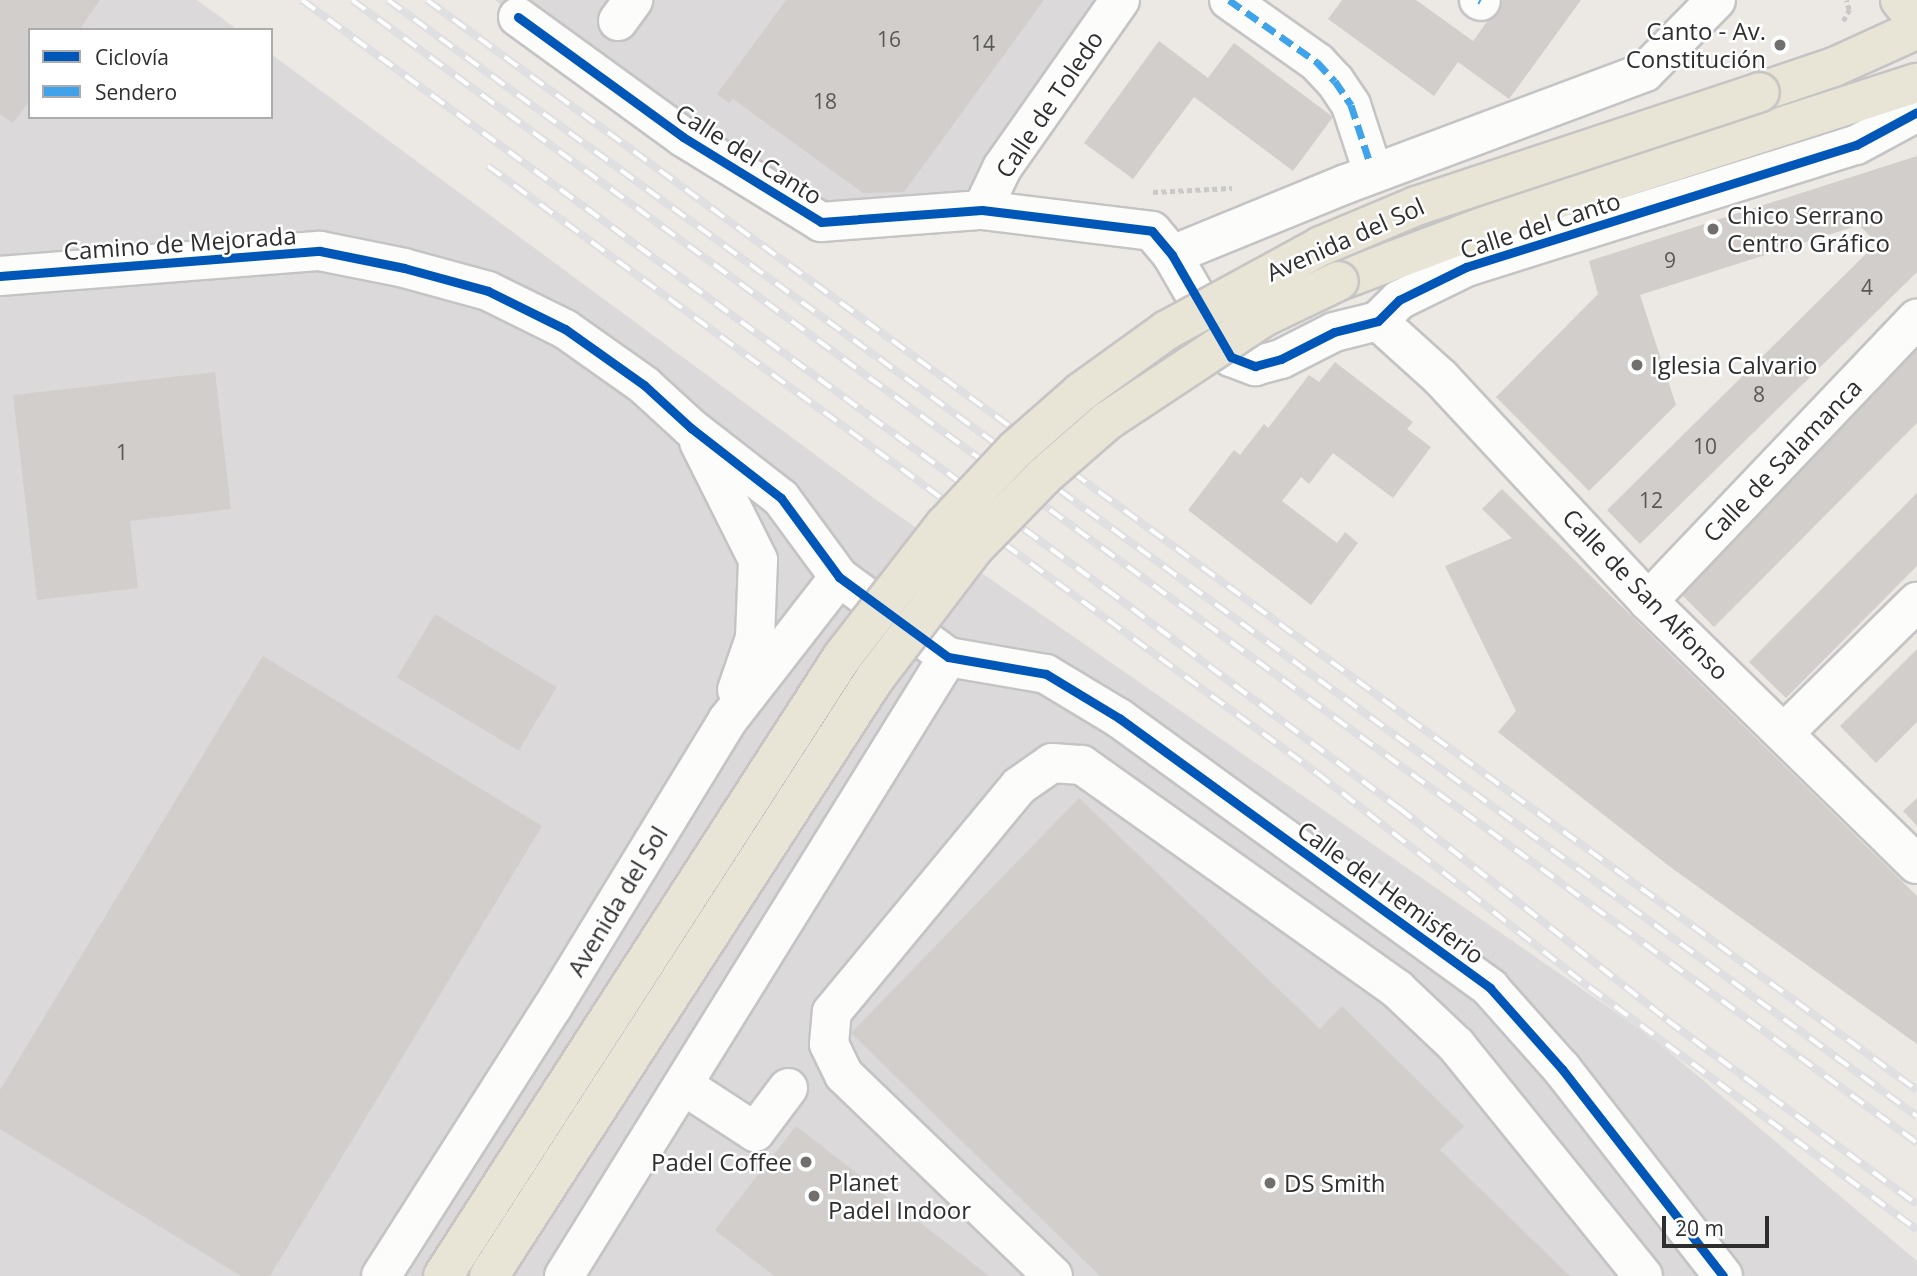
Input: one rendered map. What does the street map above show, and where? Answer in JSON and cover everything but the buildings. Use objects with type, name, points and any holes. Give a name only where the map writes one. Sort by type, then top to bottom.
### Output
[{"type":"main road","points":[[1909,14],[1917,70]]},
{"type":"main road","name":"Avenida del Sol","points":[[443,1276],[842,657],[936,537],[1015,450],[1082,392],[1167,330],[1321,246],[1416,206],[1834,67],[1909,14]]},
{"type":"main road","name":"Avenida del Sol","points":[[489,1276],[912,624],[974,548],[1044,476],[1107,421],[1262,318],[1328,286],[1445,238],[1773,128],[1917,83]]},
{"type":"street","name":"Calle de Toledo","points":[[982,210],[1002,168],[1121,0]]},
{"type":"street","points":[[1229,0],[1317,62],[1335,81],[1351,106],[1369,160]]},
{"type":"street","points":[[1172,255],[1645,72],[1716,0]]},
{"type":"street","name":"Calle del Canto","points":[[518,17],[683,137],[821,222],[982,210],[1152,231],[1172,255],[1231,357],[1255,366],[1281,359],[1334,332],[1378,321],[1399,300],[1466,267],[1856,145],[1917,112]]},
{"type":"street","name":"Camino de Mejorada","points":[[0,276],[320,251],[404,268],[488,291],[565,329],[644,386],[691,428],[781,498],[839,577]]},
{"type":"street","name":"Calle de Salamanca","points":[[1648,601],[1917,319]]},
{"type":"street","name":"Calle de San Alfonso","points":[[1378,321],[1441,378],[1648,601],[1917,864]]},
{"type":"street","name":"Camino de Mejorada","points":[[691,428],[758,560],[755,638],[727,720]]},
{"type":"street","points":[[564,1276],[948,657],[839,577]]},
{"type":"street","name":"Avenida del Sol","points":[[381,1276],[552,1009],[727,720],[839,577]]},
{"type":"street","points":[[1784,733],[1917,602]]},
{"type":"street","name":"Calle del Hemisferio","points":[[948,657],[1046,674],[1119,718],[1490,988],[1562,1069],[1723,1276]]},
{"type":"street","points":[[1053,1276],[844,1075],[829,1044],[832,1012],[1018,786],[1052,763],[1082,765],[1397,989],[1456,1045],[1643,1276]]},
{"type":"street","points":[[684,1085],[755,1132],[788,1088]]},
{"type":"path","points":[[1834,26],[1844,21],[1849,10],[1846,0]]},
{"type":"path","points":[[1140,192],[1234,188]]},
{"type":"shaded area","points":[[0,0],[197,0],[235,28],[28,28],[28,119],[273,119],[273,55],[882,504],[1654,1039],[1917,1261],[1917,1276],[0,1276]]},
{"type":"shaded area","points":[[495,0],[1120,0],[982,210],[821,222],[683,137]]},
{"type":"railway","points":[[302,0],[1106,589],[1399,808],[1667,1020],[1917,1204]]},
{"type":"railway","points":[[352,0],[1917,1143]]},
{"type":"railway","points":[[388,0],[1917,1116]]},
{"type":"railway","points":[[427,0],[1917,1090]]},
{"type":"railway","points":[[488,166],[1317,773],[1589,987],[1917,1230]]},
{"type":"marked path","points":[[1229,0],[1317,62],[1335,81],[1351,105],[1369,160]]},
{"type":"cycle path","points":[[518,17],[683,137],[821,222],[982,210],[1152,231],[1172,255],[1231,357],[1255,366],[1281,359],[1334,332],[1378,321],[1399,300],[1466,267],[1856,145],[1917,112]]},
{"type":"cycle path","points":[[0,276],[320,251],[404,268],[488,291],[565,329],[644,385],[691,428],[781,498],[839,577],[948,657],[1046,674],[1119,718],[1490,988],[1562,1069],[1723,1276]]},
{"type":"place","name":"Canto - Av. Constitución","points":[[1780,45]]},
{"type":"place","name":"Chico Serrano Centro Gráfico","points":[[1713,229]]},
{"type":"place","name":"Iglesia Calvario","points":[[1637,365]]},
{"type":"place","name":"Padel Coffee","points":[[806,1162]]},
{"type":"place","name":"DS Smith","points":[[1270,1183]]},
{"type":"place","name":"Planet Padel Indoor","points":[[814,1196]]}]
